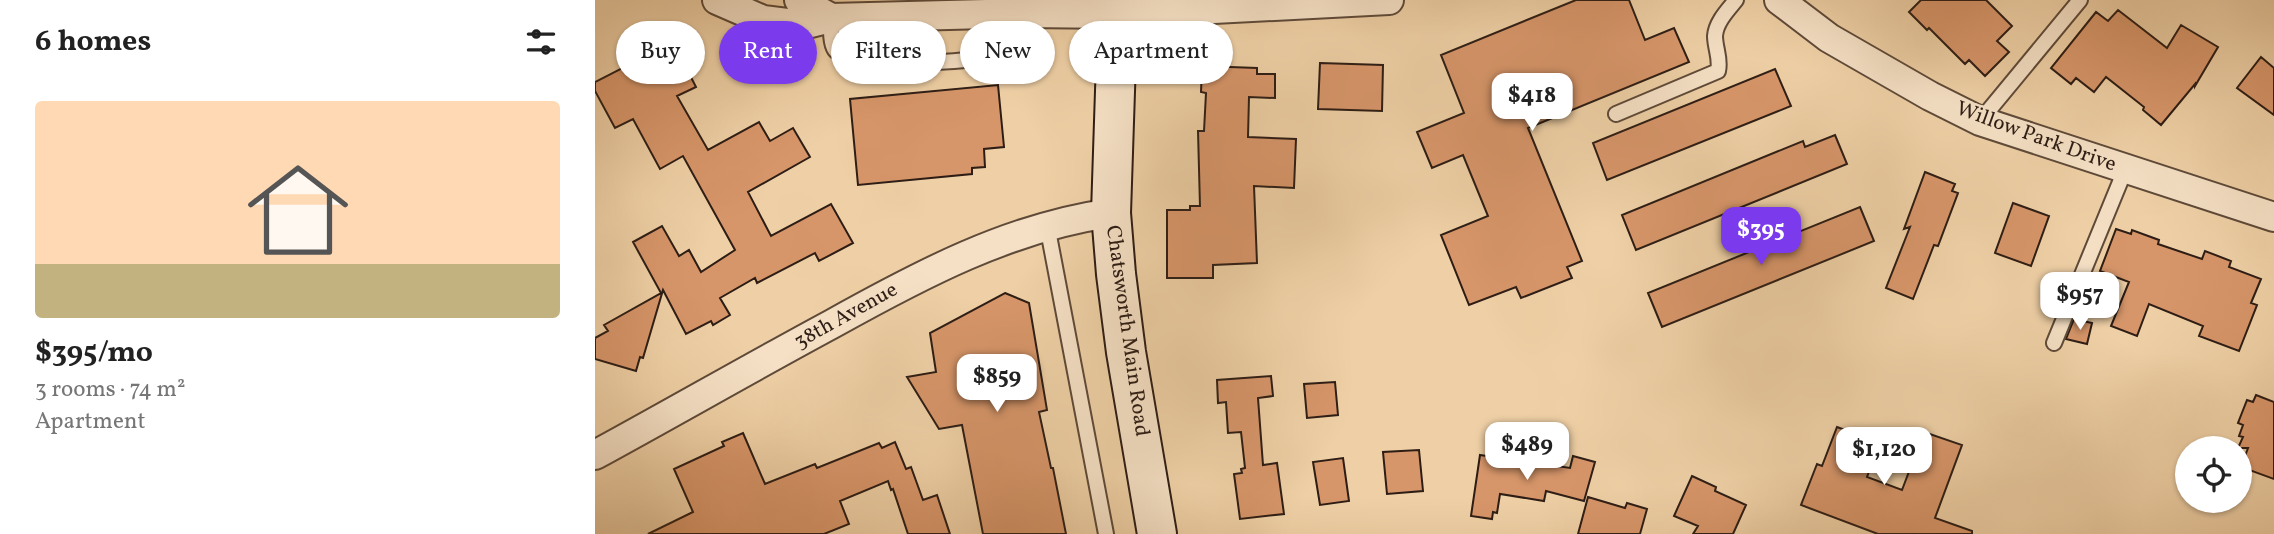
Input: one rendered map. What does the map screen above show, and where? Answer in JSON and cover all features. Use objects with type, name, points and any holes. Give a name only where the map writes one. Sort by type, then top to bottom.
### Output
[{"type":"street","points":[[716,0],[763,20],[803,26],[831,18],[1389,0]]},
{"type":"street","points":[[799,0],[831,18]]},
{"type":"street","name":"Willow Park Drive","points":[[1779,0],[1829,37],[1930,96],[1980,121],[2274,217]]},
{"type":"street","name":"Chatsworth Main Road","points":[[1118,7],[1111,213],[1126,352],[1157,534]]},
{"type":"street","name":"38th Avenue","points":[[595,455],[918,277],[1009,238],[1047,225],[1111,213]]},
{"type":"lane","points":[[1616,114],[1718,71],[1716,30],[1736,0]]},
{"type":"lane","points":[[1980,121],[2080,0]]},
{"type":"lane","points":[[831,18],[833,47],[837,52],[867,60],[898,63],[973,60],[994,49],[1025,13]]},
{"type":"lane","points":[[2054,343],[2125,170]]},
{"type":"lane","points":[[1047,225],[1106,534]]},
{"type":"building","points":[[1576,0],[1629,0],[1645,40],[1674,28],[1689,62],[1528,128],[1582,261],[1567,267],[1572,278],[1521,298],[1516,287],[1469,305],[1441,235],[1488,216],[1463,155],[1432,168],[1417,132],[1464,113],[1441,55]]},
{"type":"building","points":[[1921,0],[1986,0],[2012,26],[1997,41],[2009,52],[1985,76],[1969,60],[1965,64],[1909,12]]},
{"type":"building","points":[[2118,10],[2167,48],[2181,25],[2218,47],[2195,86],[2161,125],[2143,110],[2144,107],[2106,77],[2094,92],[2076,78],[2071,84],[2051,68],[2096,12],[2108,21]]},
{"type":"building","points":[[2261,57],[2274,68],[2274,115],[2237,88]]},
{"type":"building","points":[[1320,63],[1383,65],[1382,111],[1318,109]]},
{"type":"building","points":[[1233,67],[1257,68],[1257,74],[1275,74],[1275,98],[1249,97],[1248,137],[1296,139],[1294,188],[1254,186],[1257,263],[1213,265],[1213,278],[1167,278],[1167,210],[1190,210],[1190,206],[1200,206],[1198,131],[1204,131],[1206,93],[1201,92],[1201,84],[1233,84]]},
{"type":"building","points":[[1775,69],[1791,106],[1607,180],[1593,143]]},
{"type":"building","points":[[616,71],[616,84],[694,84],[696,87],[677,96],[708,150],[759,122],[770,141],[793,128],[810,157],[748,192],[771,236],[831,204],[853,243],[819,261],[815,253],[757,283],[755,278],[720,298],[730,315],[713,325],[711,321],[686,334],[663,290],[643,358],[640,357],[636,371],[595,359],[595,338],[608,331],[604,325],[661,293],[633,242],[662,226],[679,256],[689,250],[701,272],[735,250],[683,156],[660,169],[633,119],[615,128],[595,91],[595,82]]},
{"type":"building","points":[[998,85],[1004,147],[984,149],[985,167],[972,168],[972,174],[858,185],[850,99]]},
{"type":"building","points":[[1835,135],[1847,164],[1636,250],[1622,215],[1803,141],[1805,147]]},
{"type":"building","points":[[1925,172],[1955,184],[1952,191],[1958,193],[1938,246],[1934,245],[1913,299],[1886,288],[1910,227],[1904,229]]},
{"type":"building","points":[[2013,203],[2049,216],[2031,266],[1995,253]]},
{"type":"building","points":[[1860,207],[1874,241],[1662,327],[1648,293]]},
{"type":"building","points":[[2116,229],[2131,234],[2132,230],[2159,240],[2158,244],[2202,259],[2205,251],[2231,261],[2229,267],[2261,279],[2251,303],[2257,305],[2239,351],[2199,336],[2203,326],[2149,304],[2137,336],[2111,326],[2129,282],[2100,271]]},
{"type":"building","points":[[1005,293],[1029,303],[1047,410],[1039,412],[1066,534],[983,534],[962,425],[939,429],[907,377],[936,372],[930,333]]},
{"type":"building","points":[[2074,319],[2092,323],[2087,344],[2066,339]]},
{"type":"building","points":[[1271,376],[1273,396],[1258,398],[1263,465],[1277,463],[1284,514],[1240,519],[1234,474],[1242,473],[1241,469],[1245,468],[1241,432],[1228,433],[1226,402],[1218,403],[1217,380]]},
{"type":"building","points":[[1335,382],[1338,415],[1307,418],[1304,384]]},
{"type":"building","points":[[2256,395],[2274,402],[2274,479],[2252,471],[2252,436],[2239,436],[2243,425],[2238,423],[2247,400],[2253,402]]},
{"type":"building","points":[[1837,427],[1880,443],[1867,477],[1902,490],[1924,432],[1962,445],[1935,518],[1972,531],[1972,534],[1878,534],[1801,505],[1817,464],[1822,466]]},
{"type":"building","points":[[743,433],[765,484],[815,464],[817,468],[879,443],[882,448],[895,442],[906,469],[911,467],[923,500],[937,495],[950,534],[908,534],[888,481],[840,501],[849,524],[824,534],[648,534],[693,512],[674,469],[724,446],[722,442]]},
{"type":"building","points":[[1419,450],[1423,491],[1387,494],[1383,452]]},
{"type":"building","points":[[1480,455],[1570,468],[1573,456],[1595,462],[1584,501],[1546,491],[1544,501],[1500,494],[1497,513],[1493,512],[1492,519],[1471,516]]},
{"type":"building","points":[[1343,458],[1349,501],[1320,505],[1313,462]]},
{"type":"building","points":[[1692,476],[1716,487],[1715,491],[1746,505],[1733,534],[1693,534],[1698,526],[1674,516]]},
{"type":"building","points":[[1588,497],[1625,508],[1627,503],[1647,509],[1640,534],[1578,534]]}]
